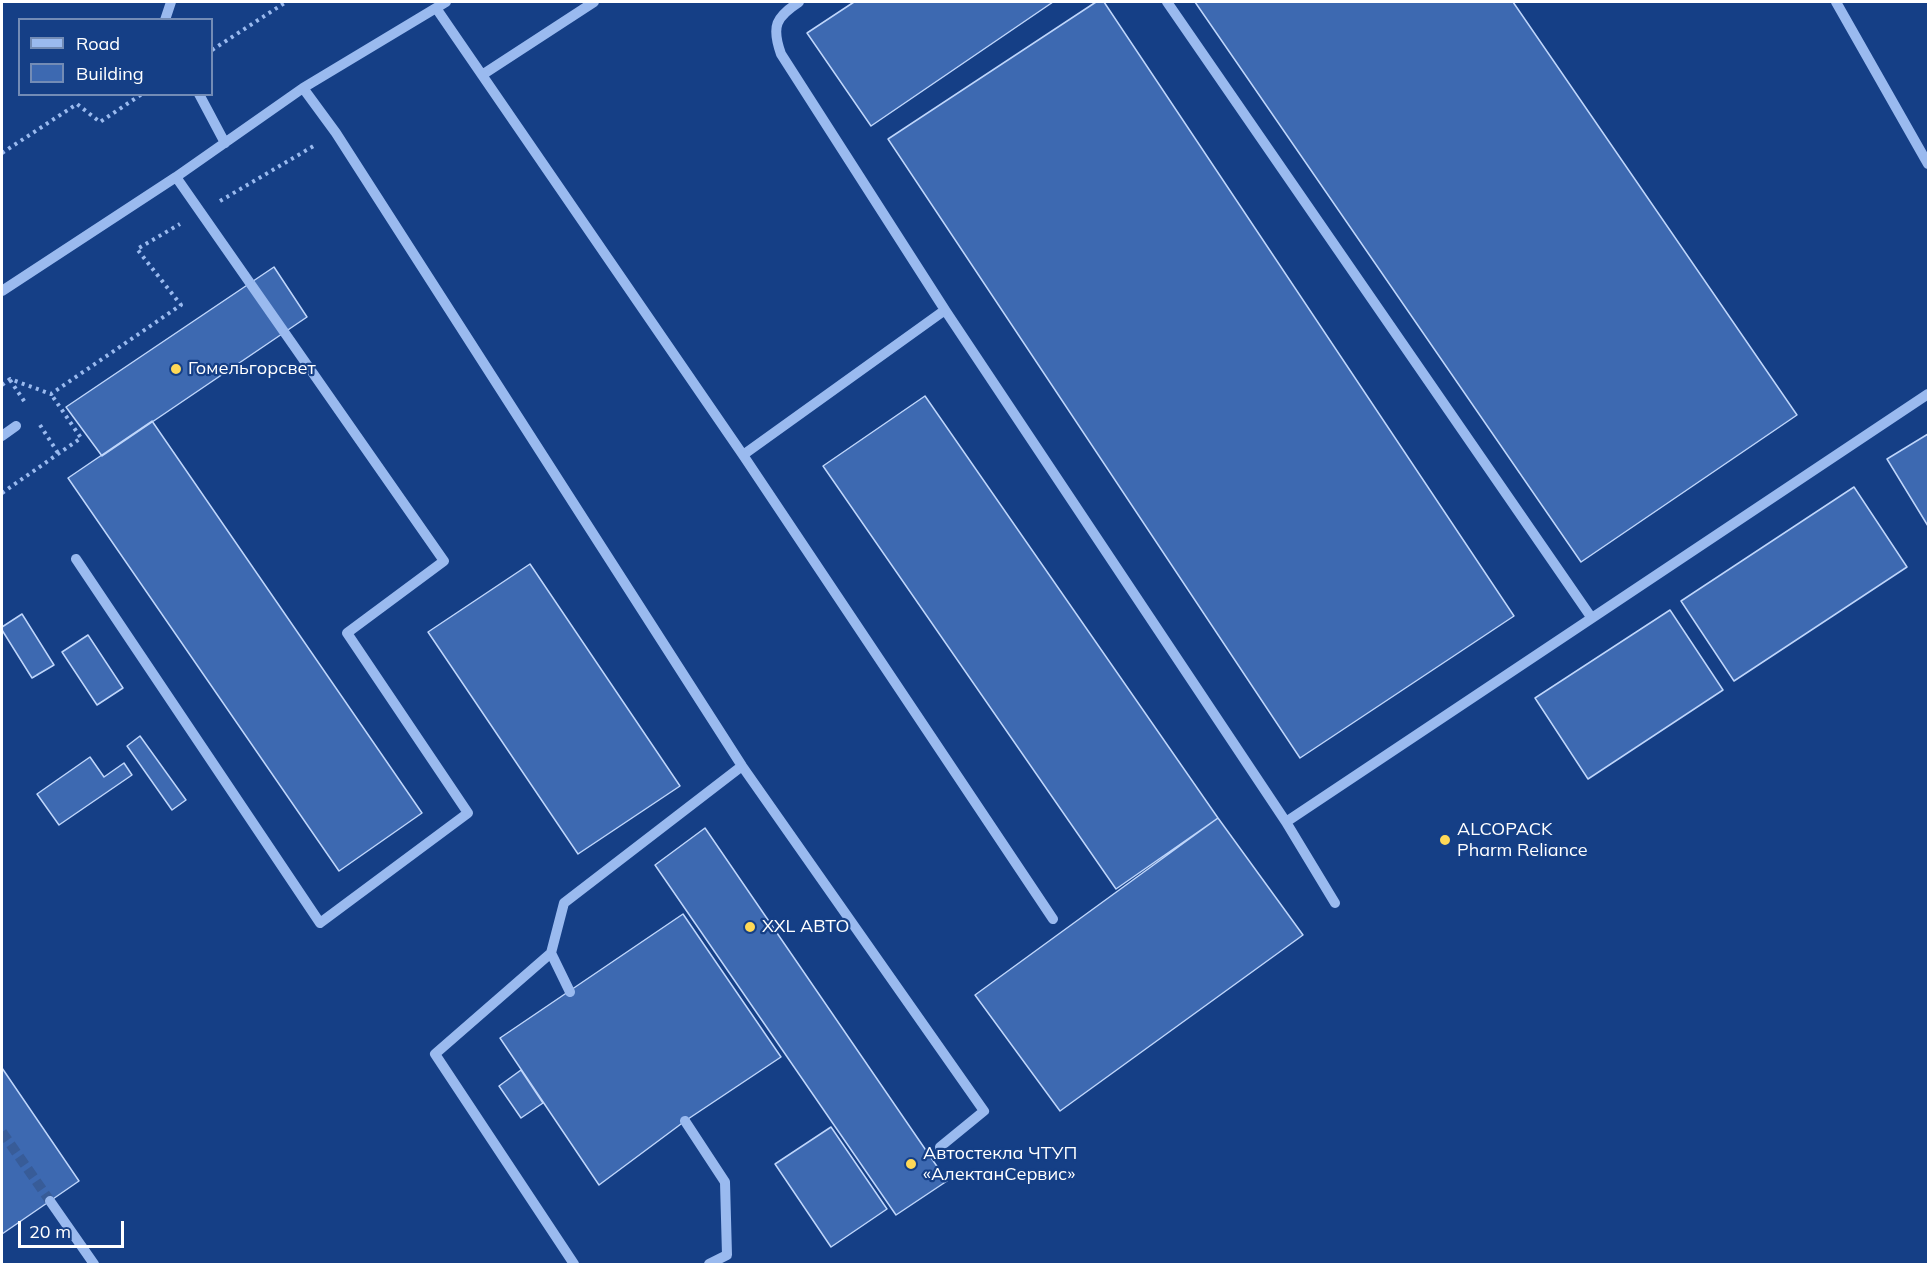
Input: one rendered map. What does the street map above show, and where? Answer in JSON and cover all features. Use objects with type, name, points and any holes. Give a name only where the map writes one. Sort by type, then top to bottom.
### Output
[{"type":"street","points":[[166,18],[171,2]]},
{"type":"street","points":[[2,291],[176,177],[303,88],[446,2]]},
{"type":"street","points":[[482,75],[594,2]]},
{"type":"street","points":[[799,2],[781,14],[776,27],[776,40],[781,54],[945,310],[1286,822],[1335,903]]},
{"type":"street","points":[[1167,2],[1591,617]]},
{"type":"street","points":[[1836,2],[1929,164]]},
{"type":"street","points":[[436,8],[742,456],[1053,919]]},
{"type":"street","points":[[303,88],[336,133],[742,766],[984,1111],[940,1147]]},
{"type":"street","points":[[200,96],[225,142]]},
{"type":"street","points":[[76,559],[321,923],[468,813],[347,633],[444,561],[176,177]]},
{"type":"street","points":[[742,456],[945,310]]},
{"type":"street","points":[[1286,822],[1929,394]]},
{"type":"street","points":[[2,436],[16,426]]},
{"type":"street","points":[[574,1264],[435,1054],[551,953],[564,903],[742,766]]},
{"type":"street","points":[[551,953],[570,992]]},
{"type":"street","points":[[685,1122],[725,1182],[727,1256],[709,1264]]},
{"type":"street","points":[[50,1201],[94,1264]]},
{"type":"path","points":[[213,49],[286,2]]},
{"type":"path","points":[[2,153],[77,104],[100,122],[139,96]]},
{"type":"path","points":[[51,394],[181,305],[137,249],[336,133]]},
{"type":"path","points":[[2,385],[10,379],[51,394],[81,438],[2,493]]},
{"type":"building","points":[[854,2],[1053,2],[871,126],[807,33]]},
{"type":"building","points":[[1096,2],[1104,2],[1514,616],[1300,758],[888,139]]},
{"type":"building","points":[[1195,2],[1513,2],[1797,415],[1581,562]]},
{"type":"building","name":"Гомельгорсвет","points":[[274,267],[307,317],[102,456],[66,407]]},
{"type":"building","points":[[925,396],[1218,818],[1116,889],[823,466]]},
{"type":"building","points":[[152,421],[422,813],[339,871],[68,478]]},
{"type":"building","points":[[1928,434],[1928,526],[1887,459]]},
{"type":"building","points":[[1854,487],[1907,567],[1734,681],[1681,601]]},
{"type":"building","points":[[530,564],[680,786],[578,854],[428,632]]},
{"type":"building","points":[[1670,610],[1723,690],[1588,779],[1535,698]]},
{"type":"building","points":[[22,614],[54,665],[32,678],[2,630],[2,627]]},
{"type":"building","points":[[88,635],[123,688],[97,705],[62,652]]},
{"type":"building","points":[[140,736],[186,800],[172,810],[127,746]]},
{"type":"building","points":[[90,757],[104,777],[124,763],[132,775],[59,825],[37,794]]},
{"type":"building","points":[[1218,818],[1303,935],[1060,1111],[975,995]]},
{"type":"building","points":[[705,828],[947,1181],[896,1215],[655,865]]},
{"type":"building","points":[[683,914],[781,1057],[685,1121],[599,1185],[500,1038]]},
{"type":"building","points":[[2,1068],[79,1181],[2,1234]]},
{"type":"building","points":[[521,1070],[543,1103],[521,1118],[499,1086]]},
{"type":"building","points":[[831,1127],[887,1209],[831,1247],[775,1164]]},
{"type":"tunnel","points":[[2,1132],[50,1201]]},
{"type":"place","name":"Гомельгорсвет","points":[[176,369]]},
{"type":"place","name":"ALCOPACK Pharm Reliance","points":[[1445,840]]},
{"type":"place","name":"XXL АВТО","points":[[750,927]]},
{"type":"place","name":"Автостекла ЧТУП «АлектанСервис»","points":[[911,1164]]}]
